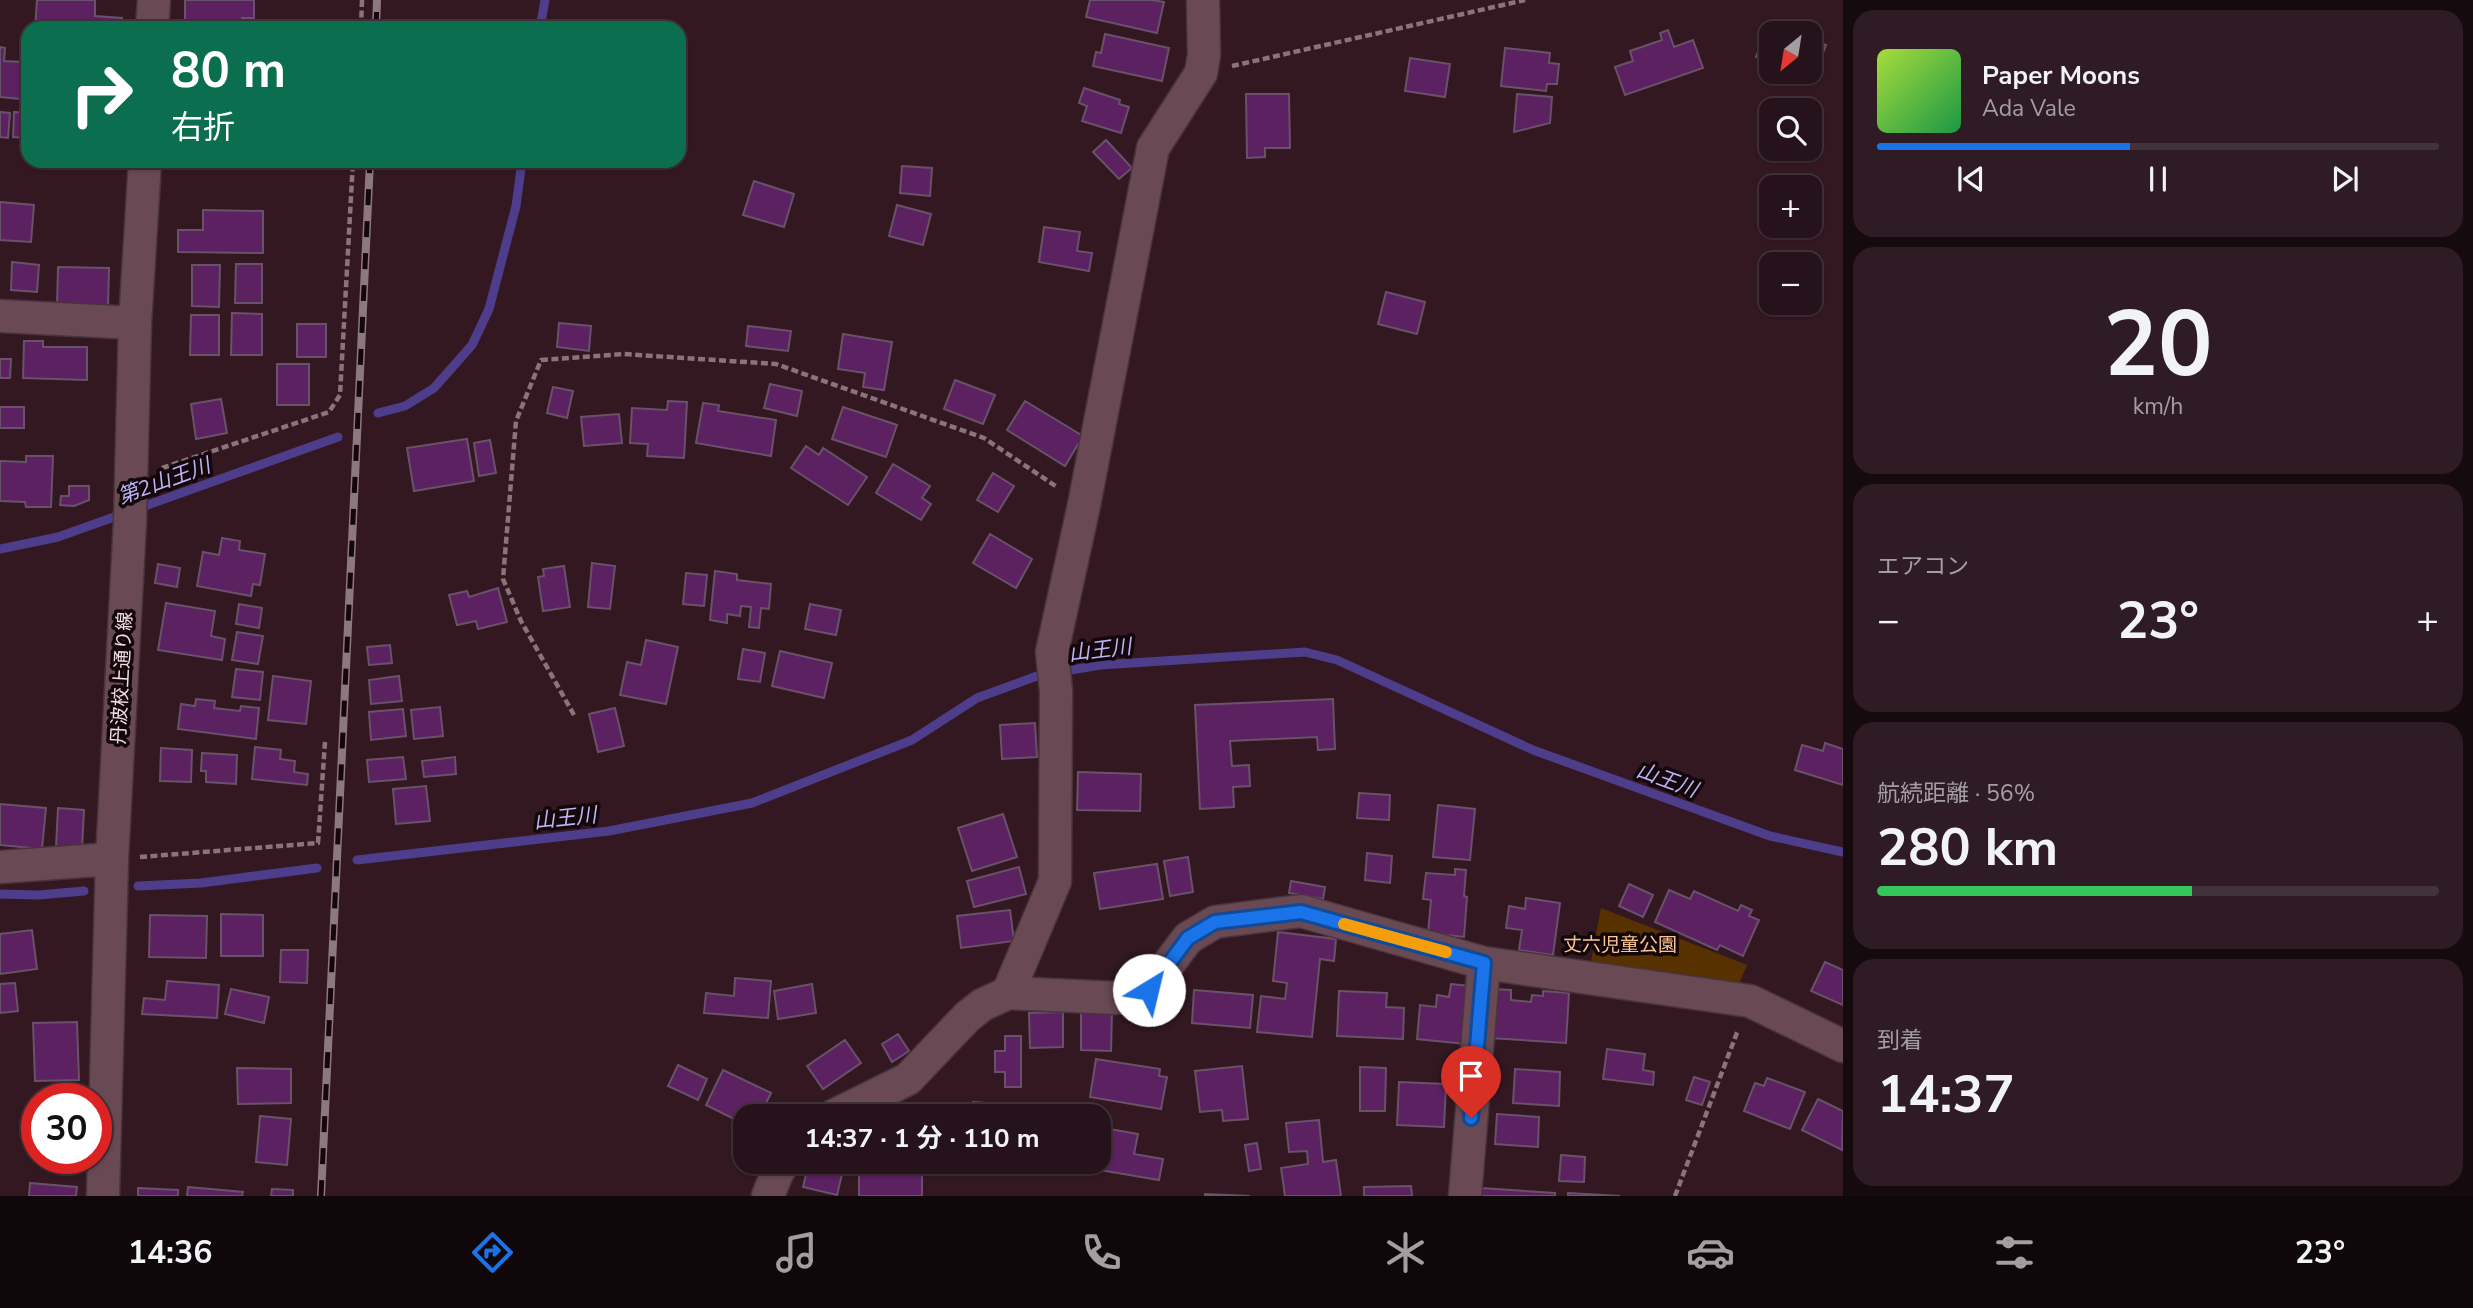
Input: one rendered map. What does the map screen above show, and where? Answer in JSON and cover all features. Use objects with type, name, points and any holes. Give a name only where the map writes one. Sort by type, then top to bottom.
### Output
[{"type":"street","points":[[152,21],[154,0]]},
{"type":"street","points":[[1008,993],[1055,881],[1056,691],[1052,652],[1084,505],[1153,148],[1201,73],[1204,55],[1203,0]]},
{"type":"street","name":"丹波校上通り線","points":[[103,1196],[112,859],[130,521],[135,323],[145,168]]},
{"type":"street","points":[[0,316],[135,323]]},
{"type":"street","points":[[0,867],[112,859]]},
{"type":"street","points":[[857,1104],[908,1079],[967,1017],[982,1005],[1008,993],[1116,998],[1149,990],[1188,938],[1215,922],[1301,912],[1484,963],[1750,1001],[1843,1046]]},
{"type":"street","points":[[1465,1196],[1484,963]]},
{"type":"street","points":[[768,1196],[777,1174]]},
{"type":"path","points":[[361,21],[362,0]]},
{"type":"path","points":[[1201,73],[1525,0]]},
{"type":"path","points":[[131,478],[329,412],[341,395],[353,168]]},
{"type":"path","points":[[574,715],[522,621],[503,579],[516,421],[541,360],[623,354],[776,364],[984,438],[1084,505]]},
{"type":"path","points":[[112,859],[318,843],[325,743]]},
{"type":"path","points":[[1675,1196],[1750,1001]]},
{"type":"green space","name":"丈六児童公園","points":[[1601,908],[1747,965],[1738,986],[1590,967]]},
{"type":"building","points":[[37,0],[95,0],[95,16],[122,18],[122,21],[36,21]]},
{"type":"building","points":[[185,0],[254,0],[254,18],[242,18],[242,21],[185,21]]},
{"type":"building","points":[[1090,0],[1164,2],[1157,33],[1086,17]]},
{"type":"building","points":[[1668,30],[1674,47],[1693,40],[1703,68],[1625,95],[1615,67],[1633,61],[1630,51],[1662,40],[1660,33]]},
{"type":"building","points":[[1105,34],[1169,48],[1162,81],[1093,66],[1096,52],[1101,53]]},
{"type":"building","points":[[0,47],[5,48],[4,61],[21,62],[21,87],[20,99],[0,97]]},
{"type":"building","points":[[1505,48],[1550,53],[1549,63],[1559,64],[1557,84],[1547,84],[1546,91],[1501,86]]},
{"type":"building","points":[[1410,58],[1450,64],[1445,97],[1405,91]]},
{"type":"building","points":[[1084,88],[1120,100],[1119,104],[1129,107],[1121,133],[1082,121],[1087,106],[1079,103]]},
{"type":"building","points":[[1246,94],[1289,94],[1290,148],[1265,148],[1265,157],[1247,158]]},
{"type":"building","points":[[1517,94],[1552,97],[1550,123],[1514,132]]},
{"type":"building","points":[[0,112],[10,113],[8,138],[0,137]]},
{"type":"building","points":[[14,112],[21,112],[21,138],[13,137]]},
{"type":"building","points":[[1106,140],[1132,168],[1119,179],[1093,152]]},
{"type":"building","points":[[902,166],[932,168],[930,196],[900,193]]},
{"type":"building","points":[[754,181],[794,194],[784,227],[743,215]]},
{"type":"building","points":[[0,202],[34,205],[31,242],[0,240]]},
{"type":"building","points":[[897,205],[931,214],[923,245],[889,236]]},
{"type":"building","points":[[203,210],[263,211],[263,253],[178,252],[178,230],[203,230]]},
{"type":"building","points":[[1044,227],[1080,232],[1077,251],[1092,253],[1089,271],[1039,262]]},
{"type":"building","points":[[12,262],[39,265],[37,292],[11,290]]},
{"type":"building","points":[[236,264],[262,264],[262,303],[235,303]]},
{"type":"building","points":[[192,265],[220,265],[219,307],[192,306]]},
{"type":"building","points":[[58,267],[109,268],[108,306],[57,305]]},
{"type":"building","points":[[1386,292],[1425,302],[1417,334],[1378,324]]},
{"type":"building","points":[[232,313],[262,314],[262,355],[231,355]]},
{"type":"building","points":[[191,315],[219,315],[219,355],[190,355]]},
{"type":"building","points":[[559,323],[591,326],[589,351],[557,347]]},
{"type":"building","points":[[297,324],[326,324],[326,357],[297,357]]},
{"type":"building","points":[[748,326],[791,331],[788,351],[746,346]]},
{"type":"building","points":[[843,334],[892,342],[884,390],[863,387],[865,373],[838,369]]},
{"type":"building","points":[[24,341],[43,341],[43,347],[87,347],[87,380],[23,378]]},
{"type":"building","points":[[0,359],[11,359],[10,378],[0,378]]},
{"type":"building","points":[[277,364],[309,364],[309,405],[277,405]]},
{"type":"building","points":[[955,380],[995,395],[983,424],[944,409]]},
{"type":"building","points":[[770,384],[802,391],[797,416],[764,408]]},
{"type":"building","points":[[553,387],[573,391],[567,418],[547,413]]},
{"type":"building","points":[[221,399],[227,433],[196,439],[191,404]]},
{"type":"building","points":[[668,401],[687,402],[684,458],[647,456],[648,444],[630,443],[632,408],[667,410]]},
{"type":"building","points":[[1025,401],[1083,436],[1065,466],[1007,430]]},
{"type":"building","points":[[703,403],[719,405],[718,411],[776,420],[771,456],[696,443]]},
{"type":"building","points":[[0,407],[24,407],[24,428],[0,428]]},
{"type":"building","points":[[843,407],[897,425],[886,457],[832,439]]},
{"type":"building","points":[[619,414],[622,443],[584,446],[581,417]]},
{"type":"building","points":[[467,439],[474,481],[414,491],[407,448]]},
{"type":"building","points":[[490,440],[496,473],[479,476],[474,443]]},
{"type":"building","points":[[806,446],[819,455],[823,448],[867,477],[848,505],[791,468]]},
{"type":"building","points":[[26,456],[53,456],[51,507],[26,507],[25,502],[0,501],[0,461],[26,462]]},
{"type":"building","points":[[893,464],[930,486],[922,498],[931,504],[921,520],[876,493]]},
{"type":"building","points":[[993,473],[1014,486],[998,512],[977,500]]},
{"type":"building","points":[[69,486],[89,486],[89,500],[74,506],[60,505],[61,496],[69,496]]},
{"type":"building","points":[[990,534],[1032,559],[1016,588],[973,563]]},
{"type":"building","points":[[222,538],[240,541],[239,550],[265,554],[260,585],[253,584],[251,596],[197,586],[203,552],[219,555]]},
{"type":"building","points":[[592,563],[615,566],[610,609],[588,607]]},
{"type":"building","points":[[158,564],[180,568],[177,587],[155,583]]},
{"type":"building","points":[[564,566],[570,607],[543,611],[538,577],[544,576],[543,569]]},
{"type":"building","points":[[715,571],[737,574],[737,580],[771,584],[769,609],[761,608],[759,628],[749,627],[751,607],[741,606],[740,616],[727,614],[727,623],[710,620]]},
{"type":"building","points":[[686,573],[707,575],[704,606],[683,604]]},
{"type":"building","points":[[498,588],[507,622],[478,629],[476,621],[457,625],[449,595],[467,591],[469,597]]},
{"type":"building","points":[[166,603],[215,611],[211,636],[225,639],[222,660],[158,650]]},
{"type":"building","points":[[239,604],[262,608],[259,628],[236,624]]},
{"type":"building","points":[[810,604],[841,610],[836,635],[805,629]]},
{"type":"building","points":[[237,632],[263,636],[258,664],[232,660]]},
{"type":"building","points":[[646,640],[678,647],[666,704],[620,695],[627,662],[641,665]]},
{"type":"building","points":[[390,645],[392,663],[369,665],[367,647]]},
{"type":"building","points":[[743,649],[765,653],[760,682],[738,679]]},
{"type":"building","points":[[780,651],[832,663],[824,698],[772,686]]},
{"type":"building","points":[[236,669],[263,672],[260,700],[232,697]]},
{"type":"building","points":[[273,676],[311,681],[306,724],[268,720]]},
{"type":"building","points":[[399,676],[402,701],[371,704],[369,680]]},
{"type":"building","points":[[196,699],[215,701],[214,708],[240,711],[241,706],[259,708],[256,739],[178,729],[181,704],[195,706]]},
{"type":"building","points":[[1333,699],[1335,749],[1318,750],[1317,737],[1230,741],[1232,766],[1249,765],[1250,786],[1233,787],[1234,807],[1200,809],[1195,705]]},
{"type":"building","points":[[440,707],[443,736],[414,739],[411,710]]},
{"type":"building","points":[[615,708],[624,746],[598,752],[589,714]]},
{"type":"building","points":[[403,709],[406,736],[371,740],[369,712]]},
{"type":"building","points":[[1035,723],[1037,757],[1002,759],[1000,725]]},
{"type":"building","points":[[1825,743],[1843,749],[1843,785],[1795,770],[1802,745],[1823,751]]},
{"type":"building","points":[[255,747],[281,750],[280,759],[295,761],[294,772],[308,774],[307,785],[252,779]]},
{"type":"building","points":[[161,748],[192,750],[191,782],[160,781]]},
{"type":"building","points":[[202,753],[237,755],[236,784],[206,782],[206,771],[201,771]]},
{"type":"building","points":[[403,757],[406,779],[369,782],[367,760]]},
{"type":"building","points":[[455,757],[456,774],[424,777],[422,761]]},
{"type":"building","points":[[1078,772],[1141,774],[1140,811],[1077,810]]},
{"type":"building","points":[[426,786],[430,821],[396,824],[393,789]]},
{"type":"building","points":[[1359,793],[1390,795],[1389,820],[1357,818]]},
{"type":"building","points":[[0,804],[46,808],[42,849],[0,845]]},
{"type":"building","points":[[1438,805],[1475,809],[1470,860],[1433,857]]},
{"type":"building","points":[[58,808],[84,810],[82,849],[56,847]]},
{"type":"building","points":[[1003,814],[1017,857],[972,871],[958,828]]},
{"type":"building","points":[[1367,853],[1392,856],[1390,883],[1365,880]]},
{"type":"building","points":[[1188,857],[1193,892],[1170,896],[1164,861]]},
{"type":"building","points":[[1157,864],[1163,899],[1100,909],[1094,873]]},
{"type":"building","points":[[1019,867],[1026,894],[974,907],[967,881]]},
{"type":"building","points":[[1455,869],[1466,870],[1464,937],[1428,933],[1431,900],[1423,899],[1426,873],[1455,875]]},
{"type":"building","points":[[1291,881],[1325,887],[1323,899],[1289,893]]},
{"type":"building","points":[[1629,884],[1653,895],[1643,917],[1619,906]]},
{"type":"building","points":[[1669,890],[1690,899],[1694,891],[1738,911],[1741,905],[1752,910],[1749,916],[1759,920],[1743,956],[1720,945],[1717,950],[1655,922]]},
{"type":"building","points":[[1526,898],[1560,903],[1553,955],[1519,950],[1522,930],[1506,928],[1509,906],[1525,909]]},
{"type":"building","points":[[1010,910],[1014,941],[961,948],[957,916]]},
{"type":"building","points":[[221,914],[263,915],[263,956],[221,956]]},
{"type":"building","points":[[150,915],[207,916],[206,958],[149,957]]},
{"type":"building","points":[[32,930],[37,969],[0,974],[0,934]]},
{"type":"building","points":[[1278,932],[1336,939],[1334,961],[1320,959],[1312,1037],[1257,1032],[1261,996],[1285,999],[1287,983],[1273,981]]},
{"type":"building","points":[[281,950],[308,950],[307,983],[280,982]]},
{"type":"building","points":[[1825,962],[1843,970],[1843,1005],[1811,991]]},
{"type":"building","points":[[735,978],[771,981],[768,1018],[704,1013],[706,993],[734,996]]},
{"type":"building","points":[[167,981],[219,985],[217,1018],[142,1014],[144,998],[165,1000]]},
{"type":"building","points":[[15,983],[18,1011],[0,1013],[0,984]]},
{"type":"building","points":[[812,984],[816,1013],[778,1019],[774,991]]},
{"type":"building","points":[[1451,984],[1470,986],[1465,1044],[1417,1039],[1420,1005],[1436,1007],[1437,995],[1449,997]]},
{"type":"building","points":[[231,989],[269,997],[264,1023],[225,1014]]},
{"type":"building","points":[[1493,989],[1511,990],[1511,1000],[1531,1002],[1532,995],[1543,996],[1543,991],[1569,993],[1566,1043],[1490,1038]]},
{"type":"building","points":[[1194,990],[1253,995],[1250,1028],[1192,1023]]},
{"type":"building","points":[[1339,991],[1387,993],[1386,1007],[1404,1008],[1403,1039],[1337,1036]]},
{"type":"building","points":[[1081,1011],[1112,1012],[1111,1051],[1081,1050]]},
{"type":"building","points":[[1063,1012],[1063,1047],[1030,1048],[1029,1013]]},
{"type":"building","points":[[77,1022],[79,1080],[35,1081],[33,1023]]},
{"type":"building","points":[[898,1034],[909,1051],[892,1062],[882,1044]]},
{"type":"building","points":[[1005,1036],[1021,1036],[1021,1087],[1005,1087],[1005,1072],[995,1072],[995,1051],[1005,1051]]},
{"type":"building","points":[[845,1040],[861,1063],[823,1089],[807,1066]]},
{"type":"building","points":[[1607,1049],[1645,1054],[1643,1070],[1654,1072],[1653,1085],[1603,1079]]},
{"type":"building","points":[[1096,1059],[1160,1069],[1159,1076],[1167,1077],[1161,1109],[1090,1097]]},
{"type":"building","points":[[678,1065],[707,1079],[698,1100],[668,1086]]},
{"type":"building","points":[[1242,1066],[1248,1119],[1223,1121],[1222,1110],[1200,1112],[1195,1071]]},
{"type":"building","points":[[1360,1067],[1386,1068],[1385,1111],[1360,1111]]},
{"type":"building","points":[[237,1068],[291,1069],[291,1103],[238,1104]]},
{"type":"building","points":[[1515,1069],[1560,1072],[1559,1106],[1513,1103]]},
{"type":"building","points":[[723,1070],[771,1093],[766,1104],[733,1104],[733,1118],[706,1105]]},
{"type":"building","points":[[1694,1077],[1710,1082],[1702,1105],[1686,1100]]},
{"type":"building","points":[[1767,1078],[1805,1092],[1790,1129],[1744,1111],[1755,1083],[1764,1086]]},
{"type":"building","points":[[1399,1082],[1446,1084],[1444,1127],[1397,1125]]},
{"type":"building","points":[[1818,1099],[1843,1111],[1842,1150],[1802,1130]]},
{"type":"building","points":[[1497,1114],[1539,1117],[1538,1147],[1495,1144]]},
{"type":"building","points":[[260,1116],[291,1119],[287,1165],[256,1162]]},
{"type":"building","points":[[1319,1120],[1323,1162],[1336,1160],[1341,1196],[1285,1196],[1281,1168],[1308,1164],[1307,1151],[1289,1152],[1286,1123]]},
{"type":"building","points":[[1111,1129],[1138,1134],[1134,1154],[1163,1159],[1159,1180],[1111,1172]]},
{"type":"building","points":[[1257,1143],[1261,1169],[1249,1171],[1245,1145]]},
{"type":"building","points":[[1561,1155],[1585,1157],[1584,1182],[1559,1181]]},
{"type":"building","points":[[806,1174],[842,1174],[837,1195],[803,1187]]},
{"type":"building","points":[[859,1174],[922,1174],[922,1196],[859,1196]]},
{"type":"building","points":[[30,1183],[77,1187],[76,1196],[29,1196]]},
{"type":"building","points":[[1411,1186],[1412,1196],[1364,1196],[1364,1187]]},
{"type":"building","points":[[188,1187],[243,1192],[242,1196],[187,1196]]},
{"type":"building","points":[[138,1188],[178,1190],[178,1196],[138,1196]]},
{"type":"building","points":[[1481,1188],[1555,1193],[1555,1196],[1480,1196]]},
{"type":"building","points":[[272,1189],[293,1190],[293,1196],[271,1196]]},
{"type":"building","points":[[1568,1193],[1620,1196],[1568,1196]]},
{"type":"building","points":[[1205,1194],[1250,1196],[1205,1196]]},
{"type":"waterway","name":"第2山王川","points":[[541,21],[545,0]]},
{"type":"waterway","name":"第2山王川","points":[[378,413],[405,406],[434,388],[472,345],[489,309],[516,206],[521,168]]},
{"type":"waterway","name":"第2山王川","points":[[0,549],[58,537],[338,437]]},
{"type":"waterway","name":"山王川","points":[[357,860],[609,831],[752,803],[912,740],[977,698],[1037,676],[1100,665],[1305,652],[1337,660],[1533,750],[1770,836],[1843,852]]},
{"type":"waterway","name":"山王川","points":[[138,886],[201,883],[317,868]]},
{"type":"waterway","name":"山王川","points":[[0,894],[39,895],[84,891]]},
{"type":"railway","points":[[376,21],[377,0]]},
{"type":"railway","points":[[321,1196],[370,168]]},
{"type":"slow traffic","points":[[1344,924],[1446,952]]},
{"type":"route","points":[[1149,990],[1188,938],[1215,922],[1301,912],[1484,963],[1471,1118]]}]
